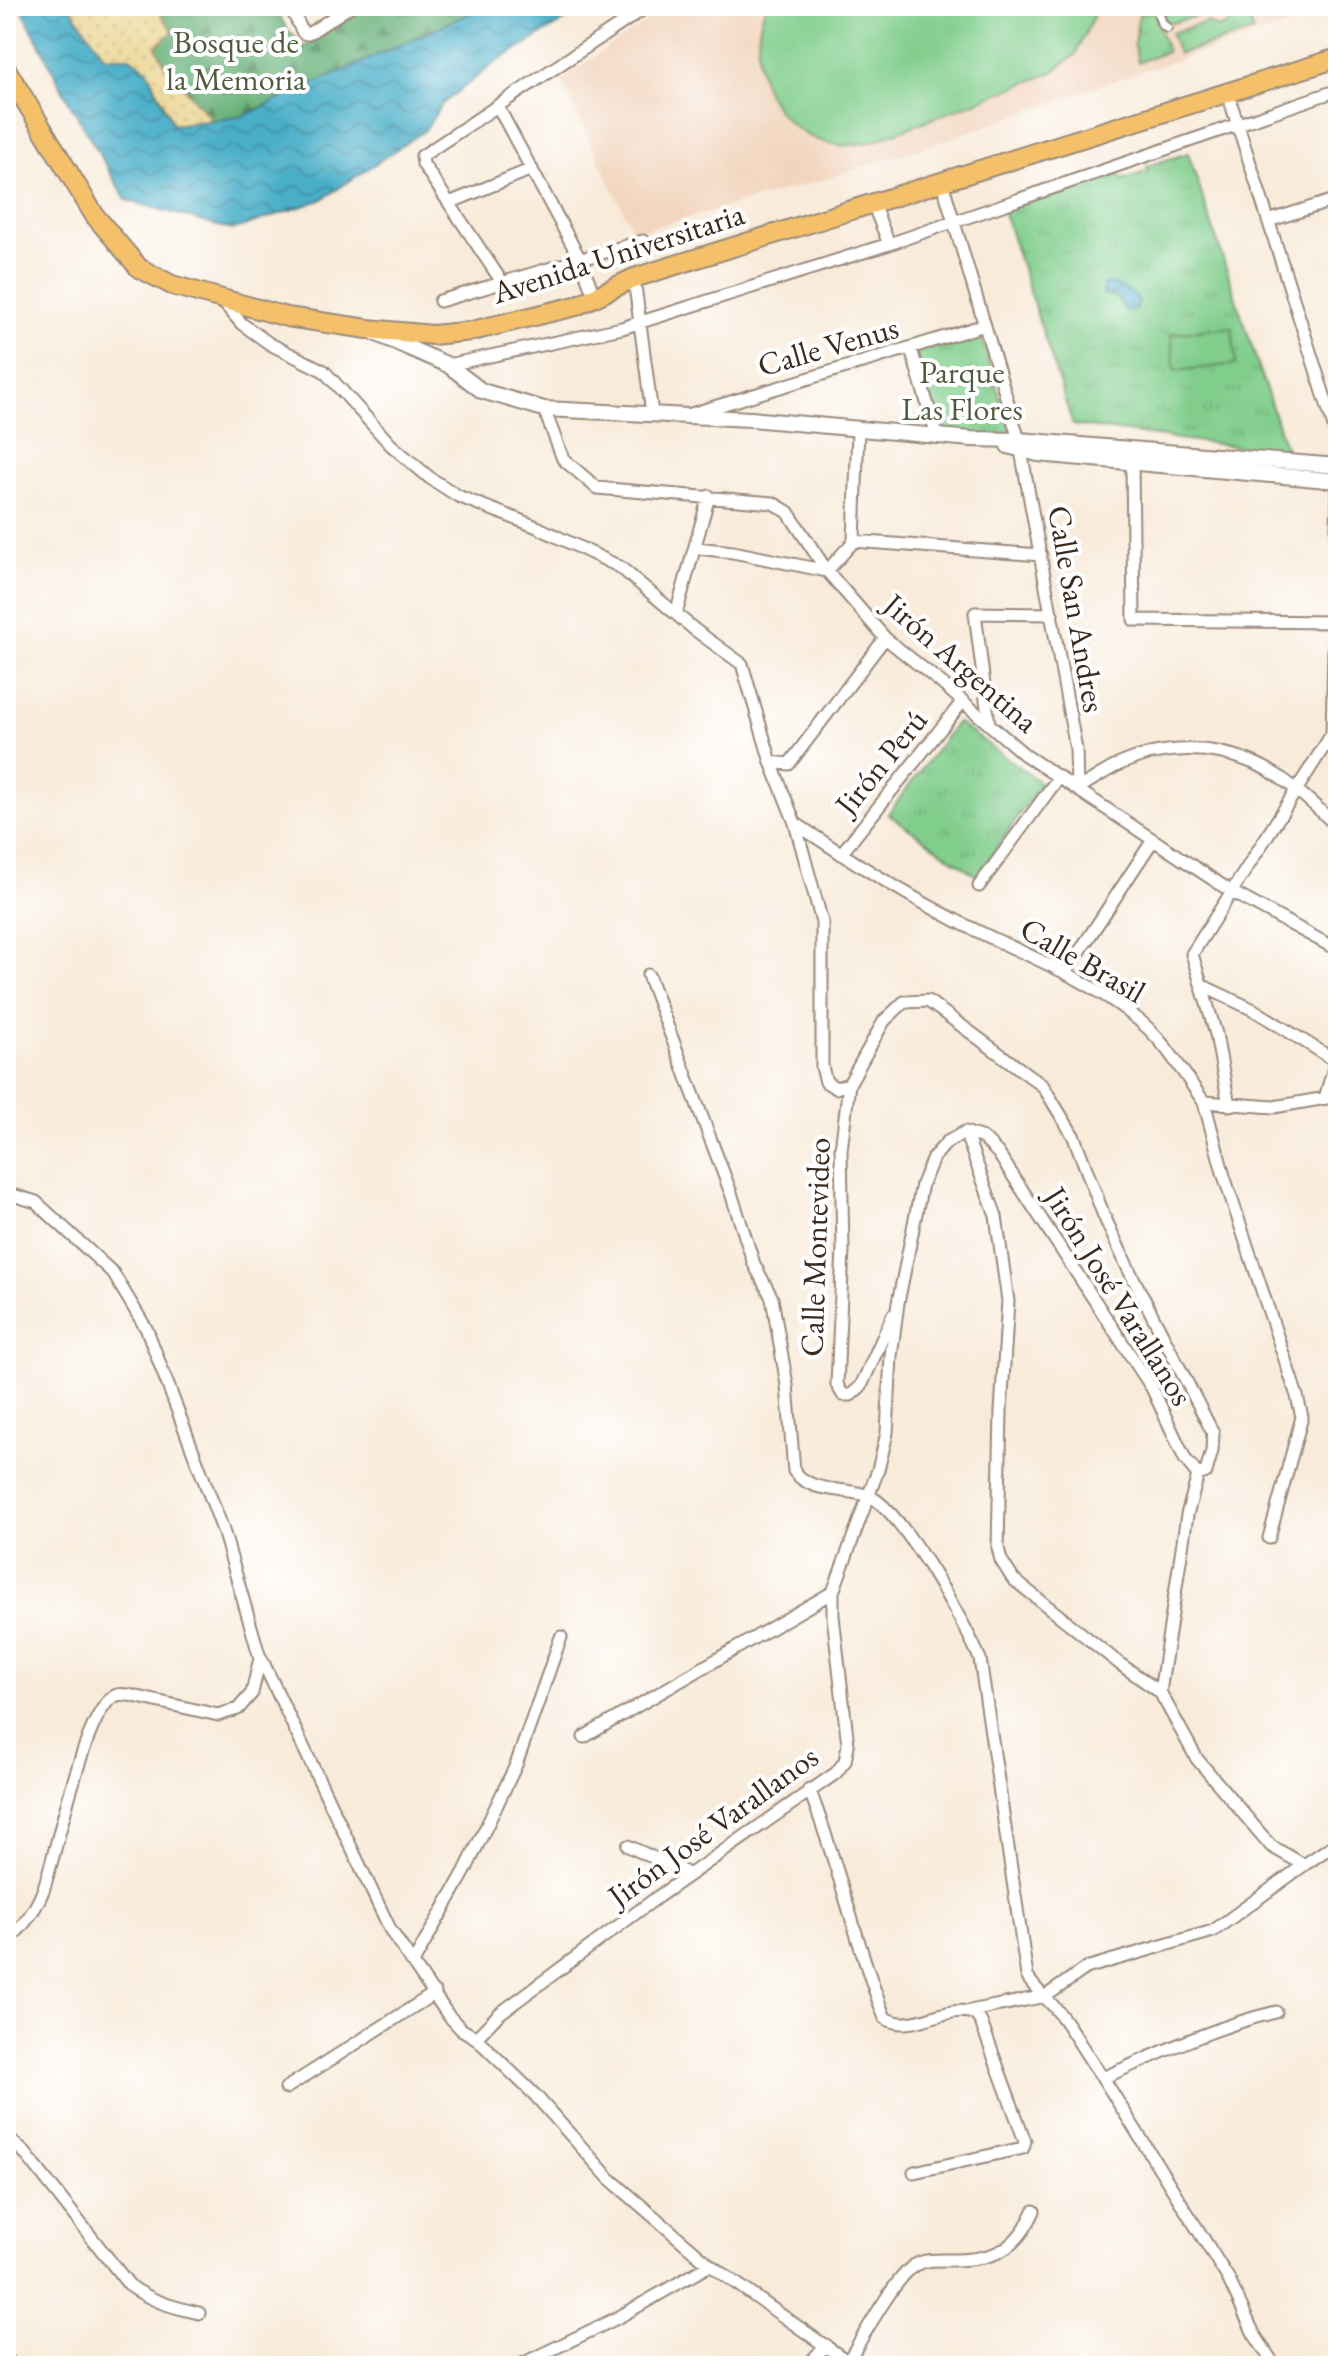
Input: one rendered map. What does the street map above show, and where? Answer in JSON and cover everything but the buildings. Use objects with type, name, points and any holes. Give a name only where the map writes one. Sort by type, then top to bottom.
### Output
[{"type":"highway","name":"Avenida Universitaria","points":[[6,69],[95,216],[139,268],[172,285],[287,317],[433,335],[472,331],[576,306],[634,278],[1338,58]]},
{"type":"street","points":[[290,6],[303,33],[316,31],[351,6]]},
{"type":"street","points":[[502,282],[427,170],[422,160],[425,152],[648,6]]},
{"type":"street","points":[[1156,6],[1162,24],[1167,28]]},
{"type":"street","name":"Avenida Universitaria","points":[[448,365],[622,328],[889,244],[1338,90]]},
{"type":"street","points":[[1227,91],[1338,439]]},
{"type":"street","points":[[498,107],[581,261],[595,298]]},
{"type":"street","points":[[449,203],[532,169]]},
{"type":"street","name":"Calle San Andres","points":[[942,182],[1020,444],[1076,749],[1077,789]]},
{"type":"street","points":[[1268,221],[1338,199]]},
{"type":"street","points":[[873,204],[889,244]]},
{"type":"street","points":[[440,301],[643,241]]},
{"type":"street","points":[[634,278],[652,414]]},
{"type":"street","points":[[223,301],[242,324],[270,344],[324,371],[391,445],[430,478],[458,496],[537,527],[620,567],[742,664],[771,762],[795,823],[822,922],[822,1067],[826,1082],[836,1088],[849,1084]]},
{"type":"street","name":"Calle Venus","points":[[685,415],[985,325]]},
{"type":"street","points":[[368,329],[448,365],[482,391],[544,409],[685,415],[1020,444],[1338,466]]},
{"type":"street","points":[[911,349],[937,436]]},
{"type":"street","name":"Jirón Argentina","points":[[544,409],[563,459],[591,485],[603,490],[773,503],[788,512],[827,571],[885,638],[1025,755],[1232,892],[1338,950]]},
{"type":"street","points":[[697,548],[827,571],[854,541],[858,429]]},
{"type":"street","points":[[1020,444],[1038,454],[1338,484],[1332,734],[1192,954],[1216,1034],[1229,1105]]},
{"type":"street","points":[[1132,463],[1134,620],[1334,622]]},
{"type":"street","points":[[676,614],[697,548],[709,496]]},
{"type":"street","points":[[854,541],[1041,555]]},
{"type":"street","points":[[6,608],[6,652]]},
{"type":"street","points":[[989,724],[975,613],[1052,614]]},
{"type":"street","points":[[771,762],[789,764],[885,638]]},
{"type":"street","name":"Jirón Perú","points":[[841,854],[963,701]]},
{"type":"street","points":[[1077,789],[1122,763],[1170,750],[1200,749],[1254,763],[1296,790],[1338,827]]},
{"type":"street","points":[[979,886],[1059,777]]},
{"type":"street","name":"Calle Brasil","points":[[795,823],[859,868],[958,922],[1066,972],[1137,1018],[1166,1048],[1204,1102]]},
{"type":"street","points":[[1066,972],[1153,840]]},
{"type":"street","points":[[648,975],[731,1193],[754,1264],[772,1298],[787,1385],[794,1471],[801,1480],[868,1496],[884,1507],[907,1536],[968,1631],[980,1659],[1024,1969],[1103,2078],[1228,2278],[1254,2334],[1275,2366]]},
{"type":"street","points":[[1203,986],[1254,1010],[1337,1058],[1325,1098]]},
{"type":"street","name":"Jirón José Varallanos","points":[[476,2038],[499,2014],[689,1874],[836,1773],[845,1761],[848,1745],[833,1592],[887,1433],[891,1356],[898,1303],[922,1184],[933,1158],[947,1142],[965,1132],[983,1138],[998,1153],[1152,1388],[1185,1459],[1198,1475],[1206,1472],[1213,1433],[1128,1268],[1074,1137],[1043,1086],[928,1001],[904,1002],[884,1021],[849,1084]]},
{"type":"street","name":"Calle Montevideo","points":[[849,1084],[841,1150],[843,1249],[837,1385],[843,1395],[851,1395],[861,1386],[898,1303]]},
{"type":"street","points":[[1269,1538],[1302,1417],[1224,1176],[1204,1102],[1274,1107],[1338,1096]]},
{"type":"street","points":[[965,1132],[996,1216],[1008,1301],[1001,1411],[998,1548],[1001,1560],[1013,1579],[1160,1692],[1197,1759],[1271,1846],[1304,1865]]},
{"type":"street","points":[[6,1193],[36,1202],[113,1273],[147,1330],[223,1530],[260,1658],[391,1931],[448,2015],[535,2095],[609,2178],[710,2265],[851,2363],[910,2269],[931,2260],[966,2259],[999,2253],[1017,2238],[1034,2211]]},
{"type":"street","points":[[1160,1692],[1187,1515],[1198,1475]]},
{"type":"street","points":[[584,1737],[833,1592]]},
{"type":"street","points":[[413,1963],[465,1871],[516,1765],[561,1637]]},
{"type":"street","points":[[6,1942],[24,1926],[41,1896],[96,1716],[105,1704],[117,1695],[129,1695],[218,1715],[238,1709],[252,1693],[260,1658]]},
{"type":"street","points":[[809,1789],[828,1836],[885,2018],[908,2023],[1046,1996],[1086,1968],[1213,1931],[1338,1842]]},
{"type":"street","points":[[628,1846],[689,1874]]},
{"type":"street","points":[[286,2088],[435,1993]]},
{"type":"street","points":[[914,2172],[1023,2148],[1025,2141],[981,2022],[970,2011]]},
{"type":"street","points":[[1103,2078],[1168,2049],[1276,2012]]},
{"type":"street","points":[[6,2136],[25,2153],[129,2285],[166,2306],[199,2313]]},
{"type":"street","points":[[522,2365],[619,2317],[710,2265]]},
{"type":"street","points":[[807,2366],[826,2345]]},
{"type":"street","points":[[6,2357],[12,2366]]},
{"type":"shaded area","points":[[668,6],[1338,6],[1338,10],[1136,73],[926,147],[634,233],[561,80]]},
{"type":"green space","name":"Bosque de la Memoria","points":[[171,6],[274,6],[287,29],[304,47],[365,6],[486,6],[240,117],[212,120],[166,67],[156,47],[172,31],[161,15]]},
{"type":"green space","points":[[766,6],[1093,6],[1093,17],[1075,55],[1051,73],[871,142],[844,145],[816,139],[796,128],[780,113],[768,95],[758,51]]},
{"type":"green space","points":[[1161,6],[1211,6],[1207,13],[1172,23],[1166,20]]},
{"type":"green space","points":[[1253,10],[1253,32],[1178,54],[1171,33],[1207,22],[1218,28],[1228,25],[1235,13]]},
{"type":"green space","points":[[1154,11],[1167,52],[1138,62],[1134,43],[1139,14]]},
{"type":"green space","points":[[1188,153],[1287,453],[1073,425],[1003,210],[1120,175],[1122,180],[1148,171],[1147,166]]},
{"type":"green space","points":[[1232,327],[1236,364],[1175,371],[1171,334]]},
{"type":"green space","name":"Parque Las Flores","points":[[979,330],[1014,441],[940,430],[915,353]]},
{"type":"green space","points":[[957,722],[1041,783],[977,876],[888,814]]},
{"type":"sand","points":[[69,6],[171,6],[161,15],[173,31],[156,47],[166,67],[212,120],[173,125],[147,69],[129,57],[105,57]]},
{"type":"water","points":[[20,6],[69,6],[105,57],[129,57],[147,69],[173,125],[240,117],[486,6],[589,6],[498,61],[442,104],[425,130],[321,200],[232,230],[126,200],[68,100]]},
{"type":"water","points":[[1103,284],[1128,291],[1139,302],[1137,308],[1129,312],[1125,310],[1116,297],[1103,294]]}]
